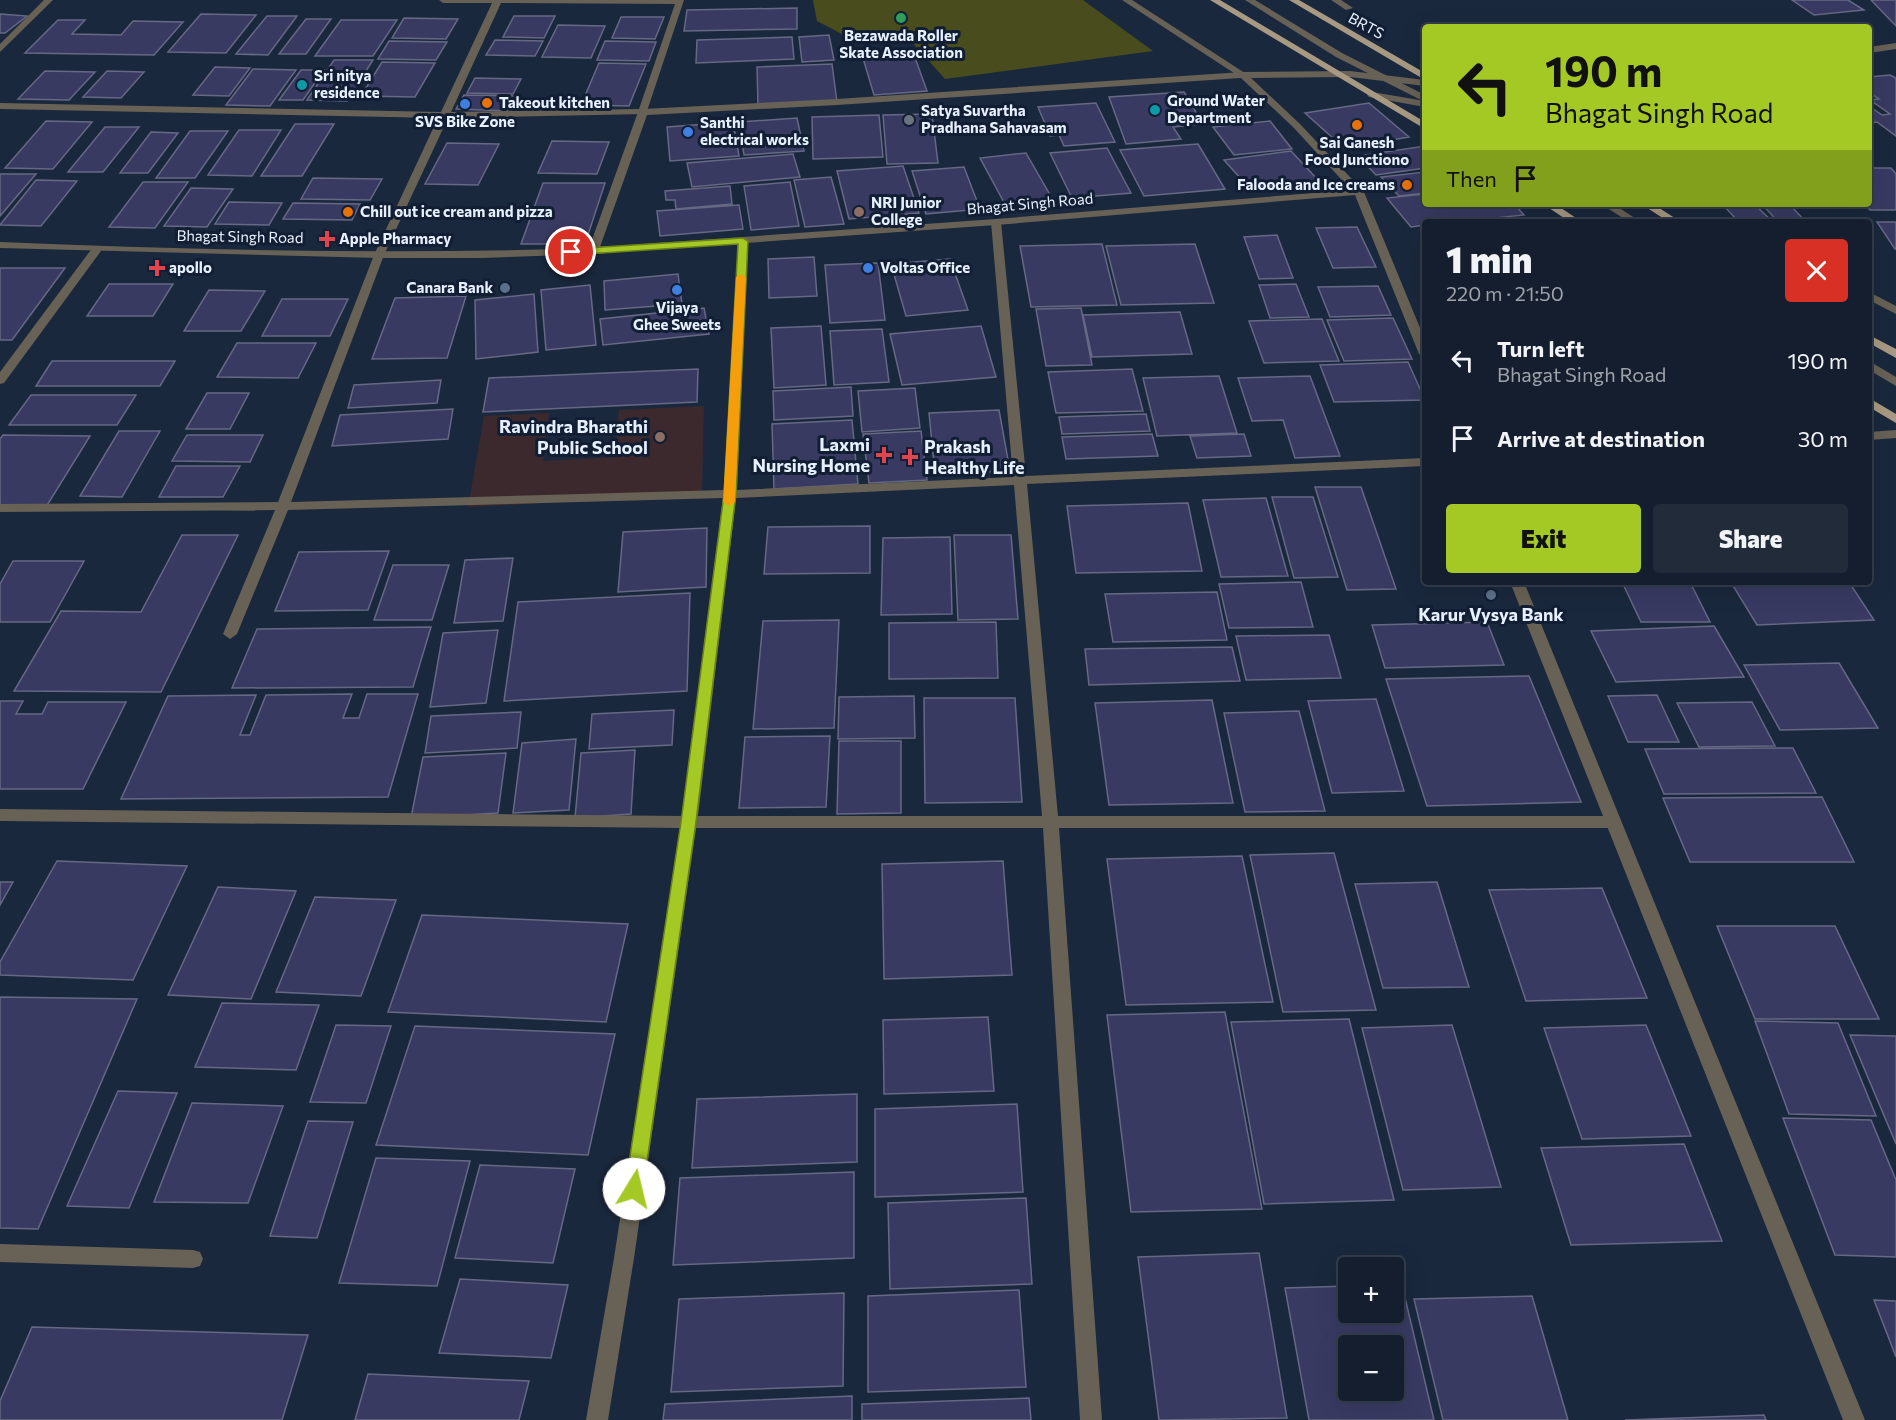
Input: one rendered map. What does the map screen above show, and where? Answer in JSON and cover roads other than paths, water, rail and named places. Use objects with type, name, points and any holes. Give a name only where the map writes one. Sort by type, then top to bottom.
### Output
[{"type":"main road","points":[[1214,0],[1422,124]]},
{"type":"main road","name":"BRTS","points":[[1293,0],[1422,74]]},
{"type":"main road","points":[[1553,207],[1572,219]]},
{"type":"main road","points":[[1651,207],[1671,219]]},
{"type":"main road","points":[[1872,340],[1896,354]]},
{"type":"main road","points":[[1872,404],[1896,419]]},
{"type":"street","points":[[0,50],[49,0]]},
{"type":"street","points":[[443,0],[680,1],[593,251]]},
{"type":"street","points":[[230,634],[379,255],[498,0]]},
{"type":"street","points":[[1126,0],[1243,75],[1297,126],[1359,192],[1422,347]]},
{"type":"street","points":[[1249,0],[1339,55],[1422,97]]},
{"type":"street","points":[[1335,0],[1349,8]]},
{"type":"street","points":[[1872,50],[1896,46]]},
{"type":"street","points":[[0,106],[446,115],[643,112],[837,102],[1243,75],[1335,73],[1380,76],[1422,83]]},
{"type":"street","points":[[1372,95],[1422,103]]},
{"type":"street","name":"Bhagat Singh Road","points":[[0,245],[379,255],[482,255],[593,251],[996,222],[1359,192]]},
{"type":"street","points":[[1611,207],[1631,219]]},
{"type":"street","points":[[996,222],[1051,822],[1091,1420]]},
{"type":"street","points":[[597,1420],[688,822],[730,494],[743,241]]},
{"type":"street","points":[[0,381],[97,249]]},
{"type":"street","points":[[1872,297],[1896,311]]},
{"type":"street","points":[[1872,367],[1896,382]]},
{"type":"street","points":[[1872,436],[1896,434]]},
{"type":"street","points":[[0,508],[282,506],[730,494],[1422,462]]},
{"type":"street","points":[[1518,585],[1854,1420]]},
{"type":"street","points":[[0,815],[688,822],[1613,822]]},
{"type":"street","points":[[0,1253],[193,1259]]},
{"type":"place","name":"Bezawada Roller Skate Association","points":[[901,18]]},
{"type":"place","name":"Sri nitya residence","points":[[302,85]]},
{"type":"place","name":"Takeout kitchen","points":[[487,103]]},
{"type":"place","name":"SVS Bike Zone","points":[[465,104]]},
{"type":"place","name":"Ground Water Department","points":[[1155,110]]},
{"type":"place","name":"Satya Suvartha Pradhana Sahavasam","points":[[909,120]]},
{"type":"place","name":"Sai Ganesh Food Junctiono","points":[[1357,125]]},
{"type":"place","name":"Santhi electrical works","points":[[688,132]]},
{"type":"place","name":"Falooda and Ice creams","points":[[1407,185]]},
{"type":"place","name":"Chill out ice cream and pizza","points":[[348,212]]},
{"type":"place","name":"NRI Junior College","points":[[859,212]]},
{"type":"place","name":"Apple Pharmacy","points":[[327,239]]},
{"type":"place","name":"apollo","points":[[157,268]]},
{"type":"place","name":"Voltas Office","points":[[868,268]]},
{"type":"place","name":"Canara Bank","points":[[505,288]]},
{"type":"place","name":"Vijaya Ghee Sweets","points":[[677,290]]},
{"type":"place","name":"Ravindra Bharathi Public School","points":[[660,437]]},
{"type":"place","name":"Laxmi Nursing Home","points":[[884,455]]},
{"type":"place","name":"Prakash Healthy Life","points":[[910,457]]},
{"type":"place","name":"Karur Vysya Bank","points":[[1491,595]]}]
